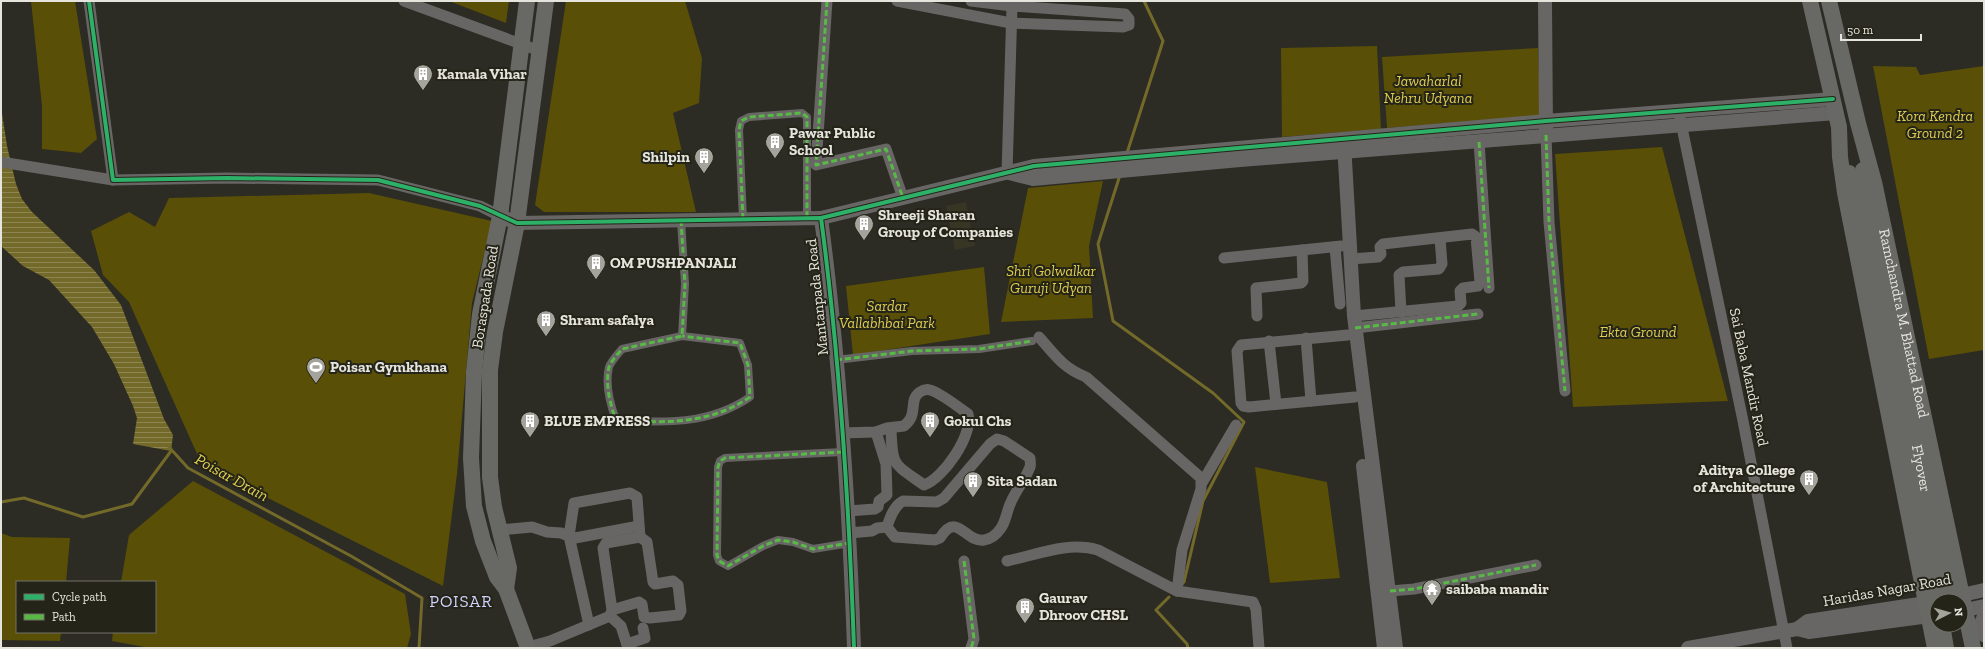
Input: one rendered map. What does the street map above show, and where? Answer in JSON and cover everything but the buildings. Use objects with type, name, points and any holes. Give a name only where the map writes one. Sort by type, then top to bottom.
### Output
[{"type":"main road","name":"Boraspada Road","points":[[527,1],[523,44],[500,216],[480,314],[474,372],[472,472],[474,506],[483,541],[497,578],[506,589],[528,648]]},
{"type":"main road","name":"Boraspada Road","points":[[506,589],[509,568],[499,530],[490,472],[490,370],[496,325],[517,223],[546,1]]},
{"type":"main road","points":[[1810,1],[1836,113],[1845,193],[1929,595]]},
{"type":"main road","name":"Ramchandra M. Bhattad Road","points":[[1829,1],[1858,123],[1874,182],[1963,593]]},
{"type":"main road","name":"Flyover","points":[[1836,113],[1868,204],[1946,593]]},
{"type":"main road","name":"Flyover","points":[[1858,123],[1856,172],[1929,593]]},
{"type":"main road","points":[[472,472],[490,472]]},
{"type":"main road","points":[[1934,633],[1935,648]]},
{"type":"main road","points":[[1943,633],[1946,648]]},
{"type":"main road","points":[[1955,633],[1958,648]]},
{"type":"main road","name":"Ramchandra M. Bhattad Road","points":[[1969,633],[1973,648]]},
{"type":"street","points":[[89,1],[113,180]]},
{"type":"street","points":[[404,1],[540,51]]},
{"type":"street","points":[[827,1],[816,165],[886,149],[903,198]]},
{"type":"street","points":[[896,1],[1011,23],[1123,28],[1129,25],[1129,19],[1125,14],[1012,6],[971,1]]},
{"type":"street","points":[[1545,1],[1546,135],[1549,222],[1565,391]]},
{"type":"street","points":[[986,18],[988,2]]},
{"type":"street","points":[[1006,173],[1012,6]]},
{"type":"street","points":[[743,219],[740,130],[741,121],[749,117],[802,113],[806,117],[814,218],[1034,166],[1114,165],[1340,139],[1546,121],[1678,112],[1836,113]]},
{"type":"street","name":"Sai Baba Mandir Road","points":[[1678,112],[1791,630],[1788,648]]},
{"type":"street","points":[[1149,162],[1341,153],[1546,135],[1682,127],[1836,113]]},
{"type":"street","points":[[1340,139],[1350,259],[1355,397],[1384,648]]},
{"type":"street","points":[[1479,142],[1489,288]]},
{"type":"street","points":[[1341,153],[1338,246],[1339,304],[1352,326],[1390,591],[1396,648]]},
{"type":"street","points":[[1,162],[113,180],[227,178],[378,180],[480,206],[500,216]]},
{"type":"street","name":"Mantanpada Road","points":[[500,216],[517,223],[814,218],[828,276],[836,360],[850,535],[854,648]]},
{"type":"street","points":[[680,220],[685,284],[682,336]]},
{"type":"street","points":[[1350,259],[1378,257],[1381,254],[1380,247],[1382,244],[1472,234],[1476,237],[1480,282],[1478,286],[1464,288],[1460,291],[1461,303],[1458,306],[1401,312],[1306,338],[1245,344],[1241,345],[1237,351],[1241,403],[1243,406],[1249,407],[1355,397]]},
{"type":"street","points":[[1401,312],[1399,275],[1403,272],[1439,269],[1442,264],[1440,238]]},
{"type":"street","points":[[1224,258],[1338,246]]},
{"type":"street","points":[[1257,316],[1256,288],[1301,283],[1303,281],[1302,250]]},
{"type":"street","points":[[1352,326],[1478,314]]},
{"type":"street","points":[[682,336],[740,343],[748,365],[750,396],[733,408],[688,421],[616,420],[608,386],[609,366],[622,349],[682,336]]},
{"type":"street","points":[[1306,338],[1311,401]]},
{"type":"street","points":[[836,360],[912,351],[979,349],[1036,339],[1072,372],[1086,377],[1195,472],[1201,478],[1202,483]]},
{"type":"street","points":[[1269,341],[1276,404]]},
{"type":"street","points":[[842,434],[876,432],[891,428],[901,428],[910,422],[913,415],[914,399],[917,394],[930,390],[968,414],[970,421],[964,439],[948,465],[932,483],[924,485],[898,466],[894,461],[892,456],[891,428]]},
{"type":"street","points":[[1177,592],[1182,550],[1202,483],[1236,425]]},
{"type":"street","points":[[848,511],[876,509],[879,501],[886,496],[886,464],[876,432]]},
{"type":"street","points":[[843,452],[725,458],[720,461],[718,467],[717,555],[719,560],[728,566],[763,546],[778,540],[793,542],[813,549],[872,525],[882,527],[895,537],[935,540],[940,538],[944,531],[950,527],[956,527],[972,538],[983,540],[994,536],[1002,527],[1011,502],[1031,466],[1030,458],[1004,441],[997,439],[990,444],[944,498],[937,502],[902,501],[898,504],[882,527]]},
{"type":"street","points":[[528,648],[550,641],[589,624],[611,613],[639,602],[642,604],[644,617],[650,618],[679,615],[681,611],[678,586],[673,581],[655,584],[653,582],[647,542],[639,532],[636,497],[630,493],[574,503],[569,536],[589,624]]},
{"type":"street","points":[[499,530],[532,527],[546,532],[561,532],[575,538],[639,532]]},
{"type":"street","points":[[639,532],[606,543],[603,548],[611,613],[621,626],[627,646],[645,638],[643,628]]},
{"type":"street","points":[[1007,561],[1073,547],[1086,546],[1098,550],[1177,592],[1253,602],[1256,609],[1259,648]]},
{"type":"street","points":[[964,561],[974,640],[971,648]]},
{"type":"street","points":[[1390,591],[1414,590],[1536,565]]},
{"type":"street","name":"Haridas Nagar Road","points":[[1968,593],[1984,590]]},
{"type":"street","points":[[1969,609],[1984,606]]},
{"type":"street","name":"Haridas Nagar Road","points":[[1791,630],[1809,632],[1929,610]]},
{"type":"street","points":[[1984,612],[1980,622],[1984,637]]},
{"type":"street","points":[[1688,648],[1716,646],[1791,630]]},
{"type":"shaded area","points":[[1,107],[7,146],[16,184],[22,199],[32,212],[94,270],[121,305],[164,419],[173,435],[171,451],[133,444],[137,418],[133,406],[114,364],[92,327],[49,280],[23,266],[1,246]]},
{"type":"shaded area","points":[[966,202],[975,246],[955,250],[946,206]]},
{"type":"green space","points":[[31,1],[75,1],[97,139],[81,153],[42,149],[42,106]]},
{"type":"green space","points":[[449,1],[509,1],[506,23]]},
{"type":"green space","points":[[566,1],[685,1],[702,58],[699,103],[673,113],[696,212],[544,212],[535,205]]},
{"type":"green space","points":[[1377,46],[1381,129],[1282,137],[1281,48]]},
{"type":"green space","name":"Jawaharlal Nehru Udyana","points":[[1538,48],[1540,116],[1387,128],[1382,57]]},
{"type":"green space","name":"Kora Kendra Ground 2","points":[[1873,66],[1916,67],[1920,75],[1984,66],[1984,350],[1929,359]]},
{"type":"green space","name":"Ekta Ground","points":[[1662,147],[1728,401],[1573,407],[1555,154]]},
{"type":"green space","name":"Shri Golwalkar Guruji Udyan","points":[[1103,181],[1089,246],[1093,318],[1001,322],[1028,188]]},
{"type":"green space","name":"Poisar Gymkhana","points":[[369,193],[492,221],[472,303],[457,474],[443,586],[202,465],[129,302],[103,275],[91,231],[129,212],[155,227],[169,198]]},
{"type":"green space","name":"Sardar Vallabhbai Park","points":[[984,267],[990,334],[853,355],[846,286]]},
{"type":"green space","points":[[1255,467],[1327,482],[1340,578],[1270,583]]},
{"type":"green space","points":[[193,481],[405,594],[411,634],[407,648],[150,648],[112,641],[113,633],[156,633],[156,581],[121,581],[129,535]]},
{"type":"green space","points":[[1,533],[12,537],[70,538],[66,581],[16,581],[16,633],[61,633],[60,641],[1,640]]},
{"type":"waterway","points":[[1127,153],[1163,41],[1144,1]]},
{"type":"waterway","points":[[1120,175],[1098,244],[1113,321],[1213,393],[1244,422],[1203,501],[1184,582],[1182,584]]},
{"type":"waterway","name":"Poisar Drain","points":[[169,447],[188,468],[351,556],[422,598],[419,648]]},
{"type":"waterway","points":[[1,502],[24,498],[83,517],[132,504],[171,451]]},
{"type":"waterway","points":[[1169,597],[1156,610],[1187,644],[1188,648]]},
{"type":"marked path","points":[[827,1],[816,165],[886,149],[903,198]]},
{"type":"marked path","points":[[743,219],[739,130],[741,121],[749,117],[802,113],[807,117],[807,218]]},
{"type":"marked path","points":[[1546,135],[1549,222],[1565,391]]},
{"type":"marked path","points":[[1479,142],[1489,288]]},
{"type":"marked path","points":[[681,220],[685,284],[682,336],[622,349],[611,362],[608,374],[608,387],[610,401],[616,420],[651,422],[686,420],[719,413],[750,397],[748,365],[740,343],[682,336]]},
{"type":"marked path","points":[[1355,328],[1478,314]]},
{"type":"marked path","points":[[836,360],[912,351],[979,349],[1032,341]]},
{"type":"marked path","points":[[843,452],[725,458],[720,461],[718,467],[717,555],[719,561],[728,566],[763,546],[778,540],[793,542],[813,549],[850,543]]},
{"type":"marked path","points":[[964,561],[974,639],[971,648]]},
{"type":"marked path","points":[[1390,591],[1414,589],[1536,565]]},
{"type":"cycle path","points":[[89,1],[113,180],[227,178],[378,180],[480,206],[517,223],[821,218],[828,271],[843,432],[854,648]]},
{"type":"cycle path","points":[[821,218],[1034,166],[1546,121],[1833,99]]},
{"type":"place","name":"Kamala Vihar","points":[[423,91]]},
{"type":"place","name":"Pawar Public School","points":[[775,159]]},
{"type":"place","name":"Shilpin","points":[[704,174]]},
{"type":"place","name":"Shreeji Sharan Group of Companies","points":[[864,241]]},
{"type":"place","name":"OM PUSHPANJALI","points":[[596,280]]},
{"type":"place","name":"Shram safalya","points":[[546,337]]},
{"type":"place","name":"Poisar Gymkhana","points":[[316,384]]},
{"type":"place","name":"BLUE EMPRESS","points":[[530,438]]},
{"type":"place","name":"Gokul Chs","points":[[930,438]]},
{"type":"place","name":"Aditya College of Architecture","points":[[1809,496]]},
{"type":"place","name":"Sita Sadan","points":[[973,498]]},
{"type":"place","name":"saibaba mandir","points":[[1432,606]]},
{"type":"place","name":"Gaurav Dhroov CHSL","points":[[1025,624]]},
{"type":"district","name":"POISAR","points":[[461,601]]}]
